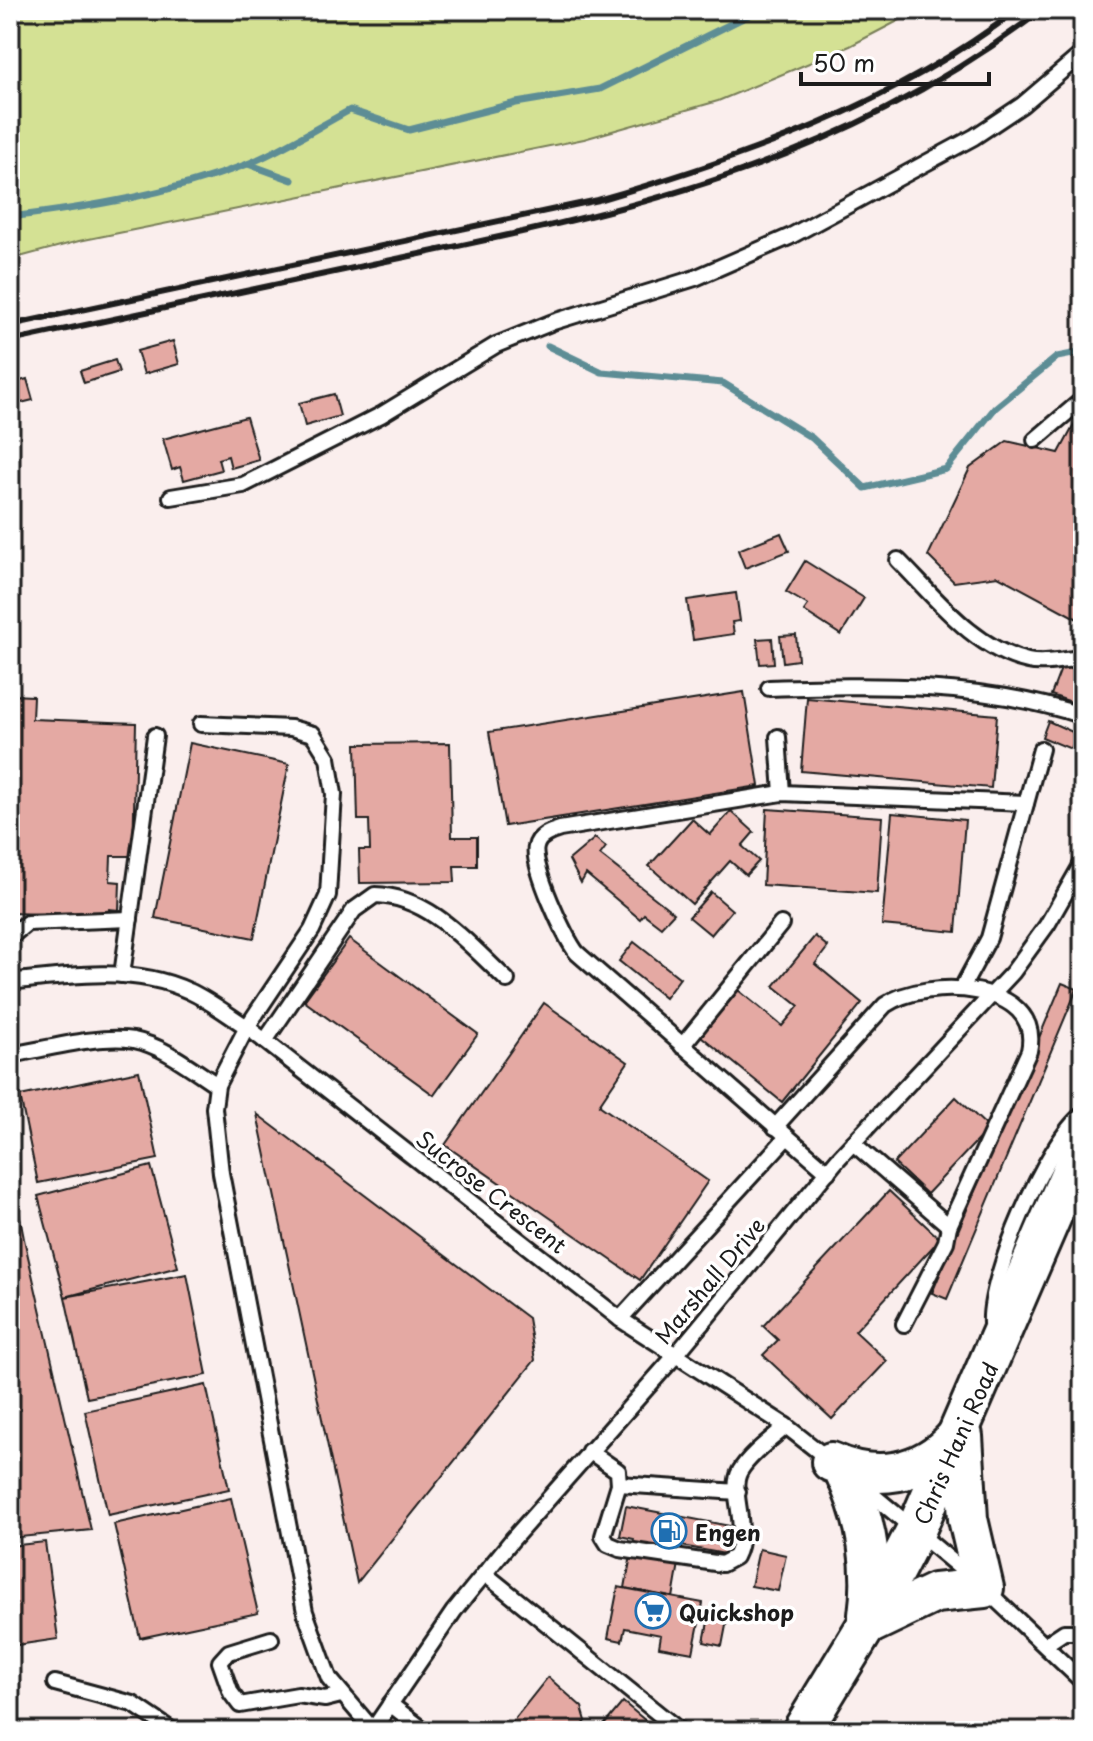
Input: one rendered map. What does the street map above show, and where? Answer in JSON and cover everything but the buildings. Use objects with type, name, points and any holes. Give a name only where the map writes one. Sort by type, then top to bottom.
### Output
[{"type":"main road","name":"Chris Hani Road","points":[[802,1731],[866,1626],[916,1530],[1083,1144]]},
{"type":"main road","points":[[838,1467],[877,1474],[910,1469],[941,1452],[963,1425]]},
{"type":"main road","points":[[866,1626],[935,1593],[984,1588],[964,1492],[963,1425]]},
{"type":"main road","points":[[838,1467],[863,1520],[868,1545],[871,1572],[866,1626]]},
{"type":"lane","points":[[171,497],[243,485],[381,415],[496,345],[553,322],[695,278],[789,237],[974,137],[1022,105],[1083,53]]},
{"type":"lane","points":[[1035,440],[1083,399]]},
{"type":"lane","points":[[898,560],[974,634],[1003,652],[1030,662],[1083,658]]},
{"type":"lane","points":[[769,688],[882,684],[976,692],[1016,697],[1083,716]]},
{"type":"lane","points":[[201,724],[291,728],[313,734],[328,758],[334,794],[328,895],[312,930],[247,1027],[217,1085],[214,1108],[221,1173],[299,1581],[317,1652],[341,1695],[373,1730]]},
{"type":"lane","points":[[122,975],[155,736]]},
{"type":"lane","points":[[778,737],[782,793]]},
{"type":"lane","points":[[962,988],[989,938],[1041,749]]},
{"type":"lane","points":[[828,1172],[682,1046],[566,940],[534,850],[538,841],[560,829],[782,793],[1026,803]]},
{"type":"lane","name":"Marshall Drive","points":[[373,1730],[485,1574],[589,1451],[675,1356],[853,1143],[993,994],[1047,925],[1083,862]]},
{"type":"lane","points":[[265,1041],[354,910],[375,895],[410,901],[441,919],[507,980]]},
{"type":"lane","points":[[10,937],[27,923],[130,919]]},
{"type":"lane","points":[[682,1046],[781,924]]},
{"type":"lane","name":"Sucrose Crescent","points":[[10,982],[87,974],[122,975],[188,990],[247,1027],[620,1319],[786,1426],[984,1588],[1083,1682]]},
{"type":"lane","points":[[775,1127],[885,1005],[900,994],[916,990],[962,988],[993,994],[1024,1016],[1033,1034],[1029,1051],[949,1226],[946,1242],[904,1324]]},
{"type":"lane","points":[[10,1055],[110,1040],[134,1040],[160,1049],[217,1085]]},
{"type":"lane","points":[[997,1346],[991,1320],[993,1303],[1012,1239],[1059,1139],[1083,1114]]},
{"type":"lane","points":[[620,1319],[787,1137]]},
{"type":"lane","points":[[853,1143],[949,1226]]},
{"type":"lane","points":[[589,1451],[611,1463],[618,1471],[619,1484],[603,1536],[608,1544],[620,1549],[722,1564],[735,1557],[743,1532],[738,1492],[740,1470],[786,1426]]},
{"type":"lane","points":[[619,1484],[738,1492]]},
{"type":"lane","points":[[485,1574],[680,1731]]},
{"type":"lane","points":[[1046,1644],[1064,1632],[1083,1632]]},
{"type":"lane","points":[[271,1639],[229,1652],[220,1662],[231,1693],[240,1705],[298,1695],[325,1699],[341,1695]]},
{"type":"lane","points":[[55,1683],[133,1704],[173,1731]]},
{"type":"lane","points":[[390,1704],[425,1731]]},
{"type":"green space","points":[[10,10],[919,10],[850,46],[718,101],[584,139],[79,241],[16,258],[10,257]]},
{"type":"waterway","points":[[10,217],[129,198],[216,175],[272,153],[350,110],[409,130],[516,103],[600,89],[759,10]]},
{"type":"waterway","points":[[248,164],[292,180]]},
{"type":"waterway","points":[[548,346],[602,372],[723,383],[812,438],[865,488],[946,469],[995,408],[1057,357],[1083,352]]},
{"type":"railway","points":[[10,325],[598,200],[708,166],[869,101],[969,44],[1017,10]]},
{"type":"railway","points":[[10,341],[557,224],[725,177],[805,146],[885,109],[963,64],[1042,10]]},
{"type":"place","name":"Engen","points":[[669,1531]]},
{"type":"place","name":"Quickshop","points":[[653,1611]]}]
